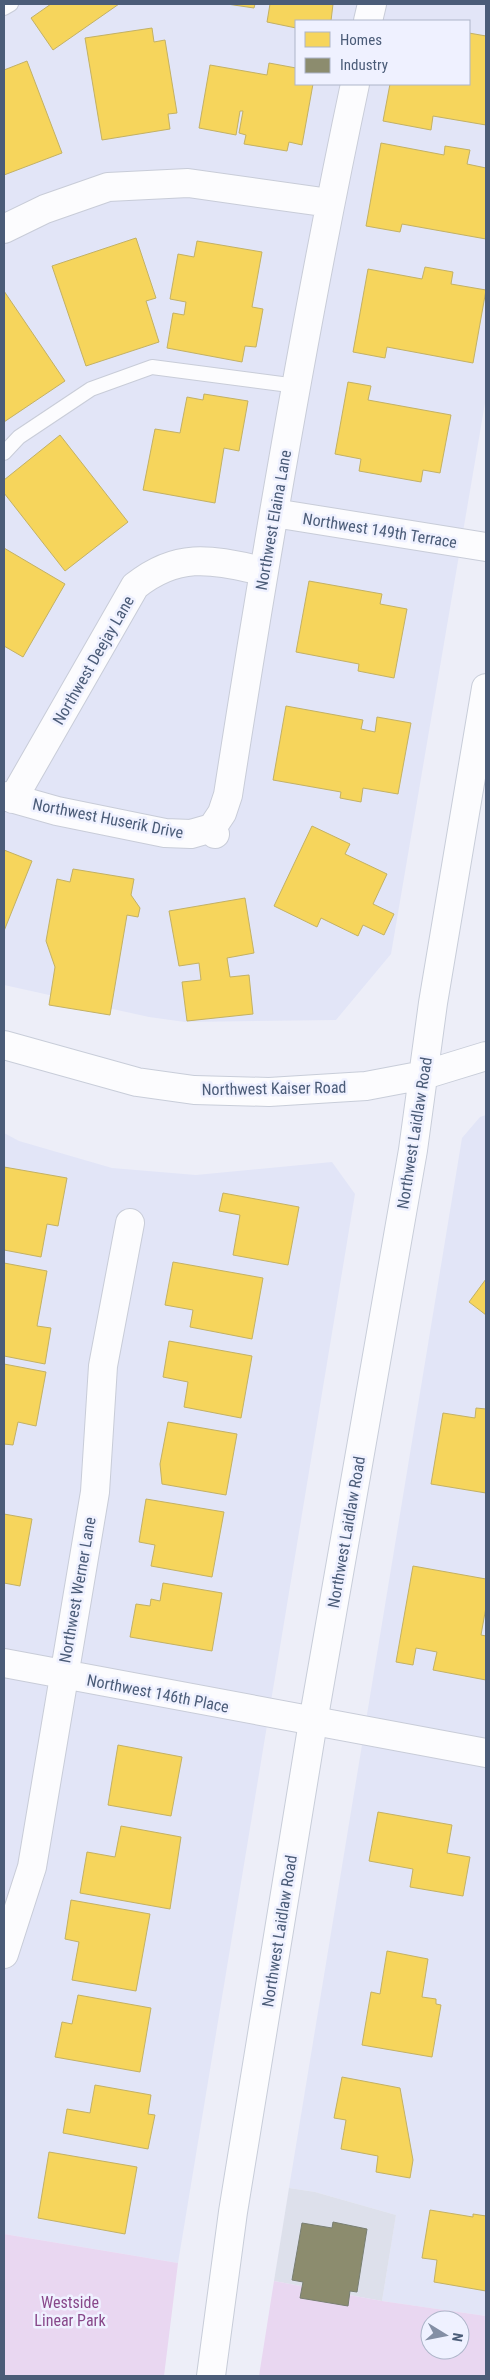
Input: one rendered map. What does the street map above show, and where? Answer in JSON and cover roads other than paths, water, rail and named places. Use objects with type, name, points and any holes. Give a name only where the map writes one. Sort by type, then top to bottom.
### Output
[{"type":"street","points":[[368,20],[372,4]]},
{"type":"street","name":"Northwest Elaina Lane","points":[[214,831],[228,796],[263,571],[330,203],[355,85]]},
{"type":"street","points":[[4,229],[45,209],[108,187],[188,182],[330,203]]},
{"type":"street","name":"Northwest 149th Terrace","points":[[274,513],[486,547]]},
{"type":"street","name":"Northwest Deejay Lane","points":[[8,798],[135,586],[152,572],[174,563],[216,561],[263,571]]},
{"type":"street","name":"Northwest Laidlaw Road","points":[[210,2376],[233,2212],[313,1722],[412,1159],[433,1004],[486,688]]},
{"type":"street","name":"Northwest Huserik Drive","points":[[8,798],[165,833],[192,834],[214,831]]},
{"type":"street","name":"Northwest Kaiser Road","points":[[4,1045],[137,1082],[194,1090],[269,1092],[366,1086],[424,1075],[486,1056]]},
{"type":"street","name":"Northwest Werner Lane","points":[[4,1954],[32,1867],[62,1675],[95,1492],[103,1366],[130,1223]]},
{"type":"street","name":"Northwest 146th Place","points":[[4,1663],[486,1753]]},
{"type":"lane","points":[[4,8],[11,4]]},
{"type":"lane","points":[[4,453],[19,437],[91,389],[152,367],[297,386]]},
{"type":"park label","name":"Westside Linear Park","points":[[70,2311]]}]
